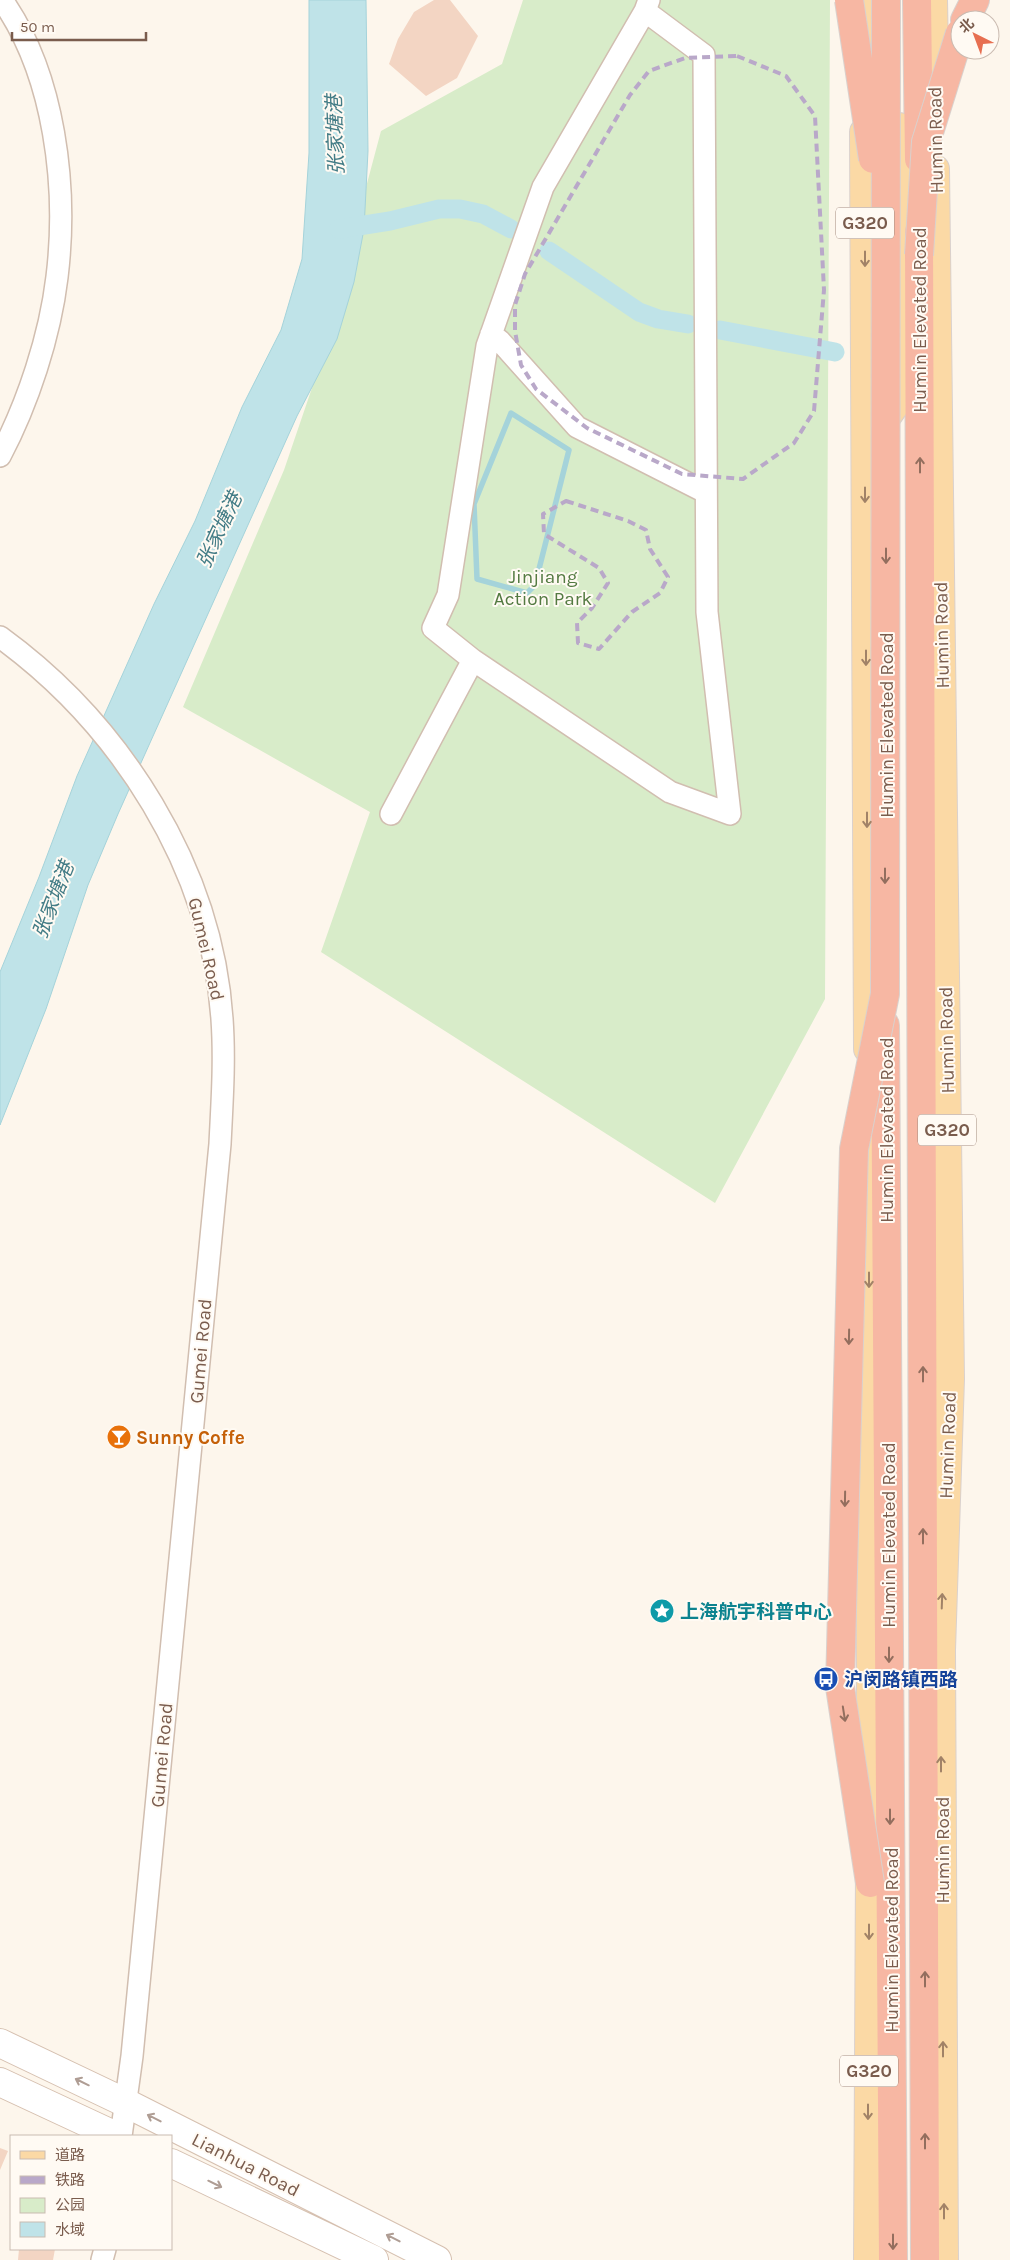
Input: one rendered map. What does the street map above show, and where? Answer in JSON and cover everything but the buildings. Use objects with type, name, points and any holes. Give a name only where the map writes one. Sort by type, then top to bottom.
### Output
[{"type":"highway","points":[[849,0],[902,256]]},
{"type":"highway","name":"Humin Elevated Road","points":[[886,0],[902,256],[925,2260]]},
{"type":"highway","name":"Humin Elevated Road","points":[[893,2260],[885,994],[902,256],[917,0]]},
{"type":"highway","points":[[926,142],[933,0]]},
{"type":"highway","points":[[902,256],[926,142],[952,60]]},
{"type":"highway","points":[[870,1883],[840,1687],[854,1149],[885,994]]},
{"type":"main road","name":"G320","points":[[864,0],[871,1645],[868,2260]]},
{"type":"main road","name":"Humin Road","points":[[865,447],[900,398],[902,256],[899,0]]},
{"type":"main road","name":"Humin Road","points":[[933,0],[950,1379],[941,1650],[944,2260]]},
{"type":"main road","name":"Lianhua Road","points":[[0,2043],[126,2103],[437,2260]]},
{"type":"main road","points":[[0,2082],[114,2135]]},
{"type":"main road","name":"Lianhua Road","points":[[172,2163],[374,2260]]},
{"type":"street","points":[[0,456],[12,434],[31,384],[46,332],[57,277],[60,227],[58,169],[49,109],[34,58],[11,12],[2,0]]},
{"type":"street","points":[[647,5],[704,56],[707,612],[730,814],[670,792],[473,660],[434,628],[448,595],[485,356],[491,334],[542,187],[647,5]]},
{"type":"street","points":[[491,334],[500,341],[577,427],[705,492]]},
{"type":"street","name":"Gumei Road","points":[[0,638],[32,662],[86,715],[147,795],[165,825],[183,862],[201,911],[213,960],[222,1018],[224,1078],[220,1144],[132,2056],[121,2135]]},
{"type":"street","points":[[391,814],[473,660]]},
{"type":"green space","name":"Jinjiang Action Park","points":[[523,0],[830,0],[825,999],[715,1203],[321,952],[370,812],[183,707],[284,470],[314,382],[381,131],[502,64]]},
{"type":"water","name":"张家塘港","points":[[309,0],[366,0],[368,151],[364,229],[354,282],[337,339],[297,416],[88,885],[46,1009],[0,1125],[0,972],[39,877],[77,776],[154,604],[195,521],[242,407],[281,330],[302,259],[309,153]]},
{"type":"waterway","points":[[339,229],[390,221],[439,209],[460,209],[483,214],[511,229]]},
{"type":"waterway","points":[[549,251],[639,312],[658,319],[688,324]]},
{"type":"waterway","points":[[720,330],[835,352]]},
{"type":"waterway","points":[[511,413],[569,450],[535,585],[527,593],[477,579],[474,504],[511,413]]},
{"type":"railway","points":[[737,56],[786,76],[815,116],[824,290],[814,411],[794,443],[743,479],[682,474],[587,428],[536,389],[521,365],[515,331],[515,305],[525,274],[630,95],[649,71],[685,58],[737,56]]},
{"type":"railway","points":[[566,501],[628,521],[646,530],[650,549],[668,577],[660,593],[632,612],[599,649],[578,643],[577,623],[592,608],[608,583],[599,568],[544,534],[543,514],[566,501]]},
{"type":"place","name":"Sunny Coffe","points":[[119,1437]]},
{"type":"place","name":"上海航宇科普中心","points":[[662,1611]]},
{"type":"place","name":"沪闵路镇西路","points":[[826,1679]]}]
